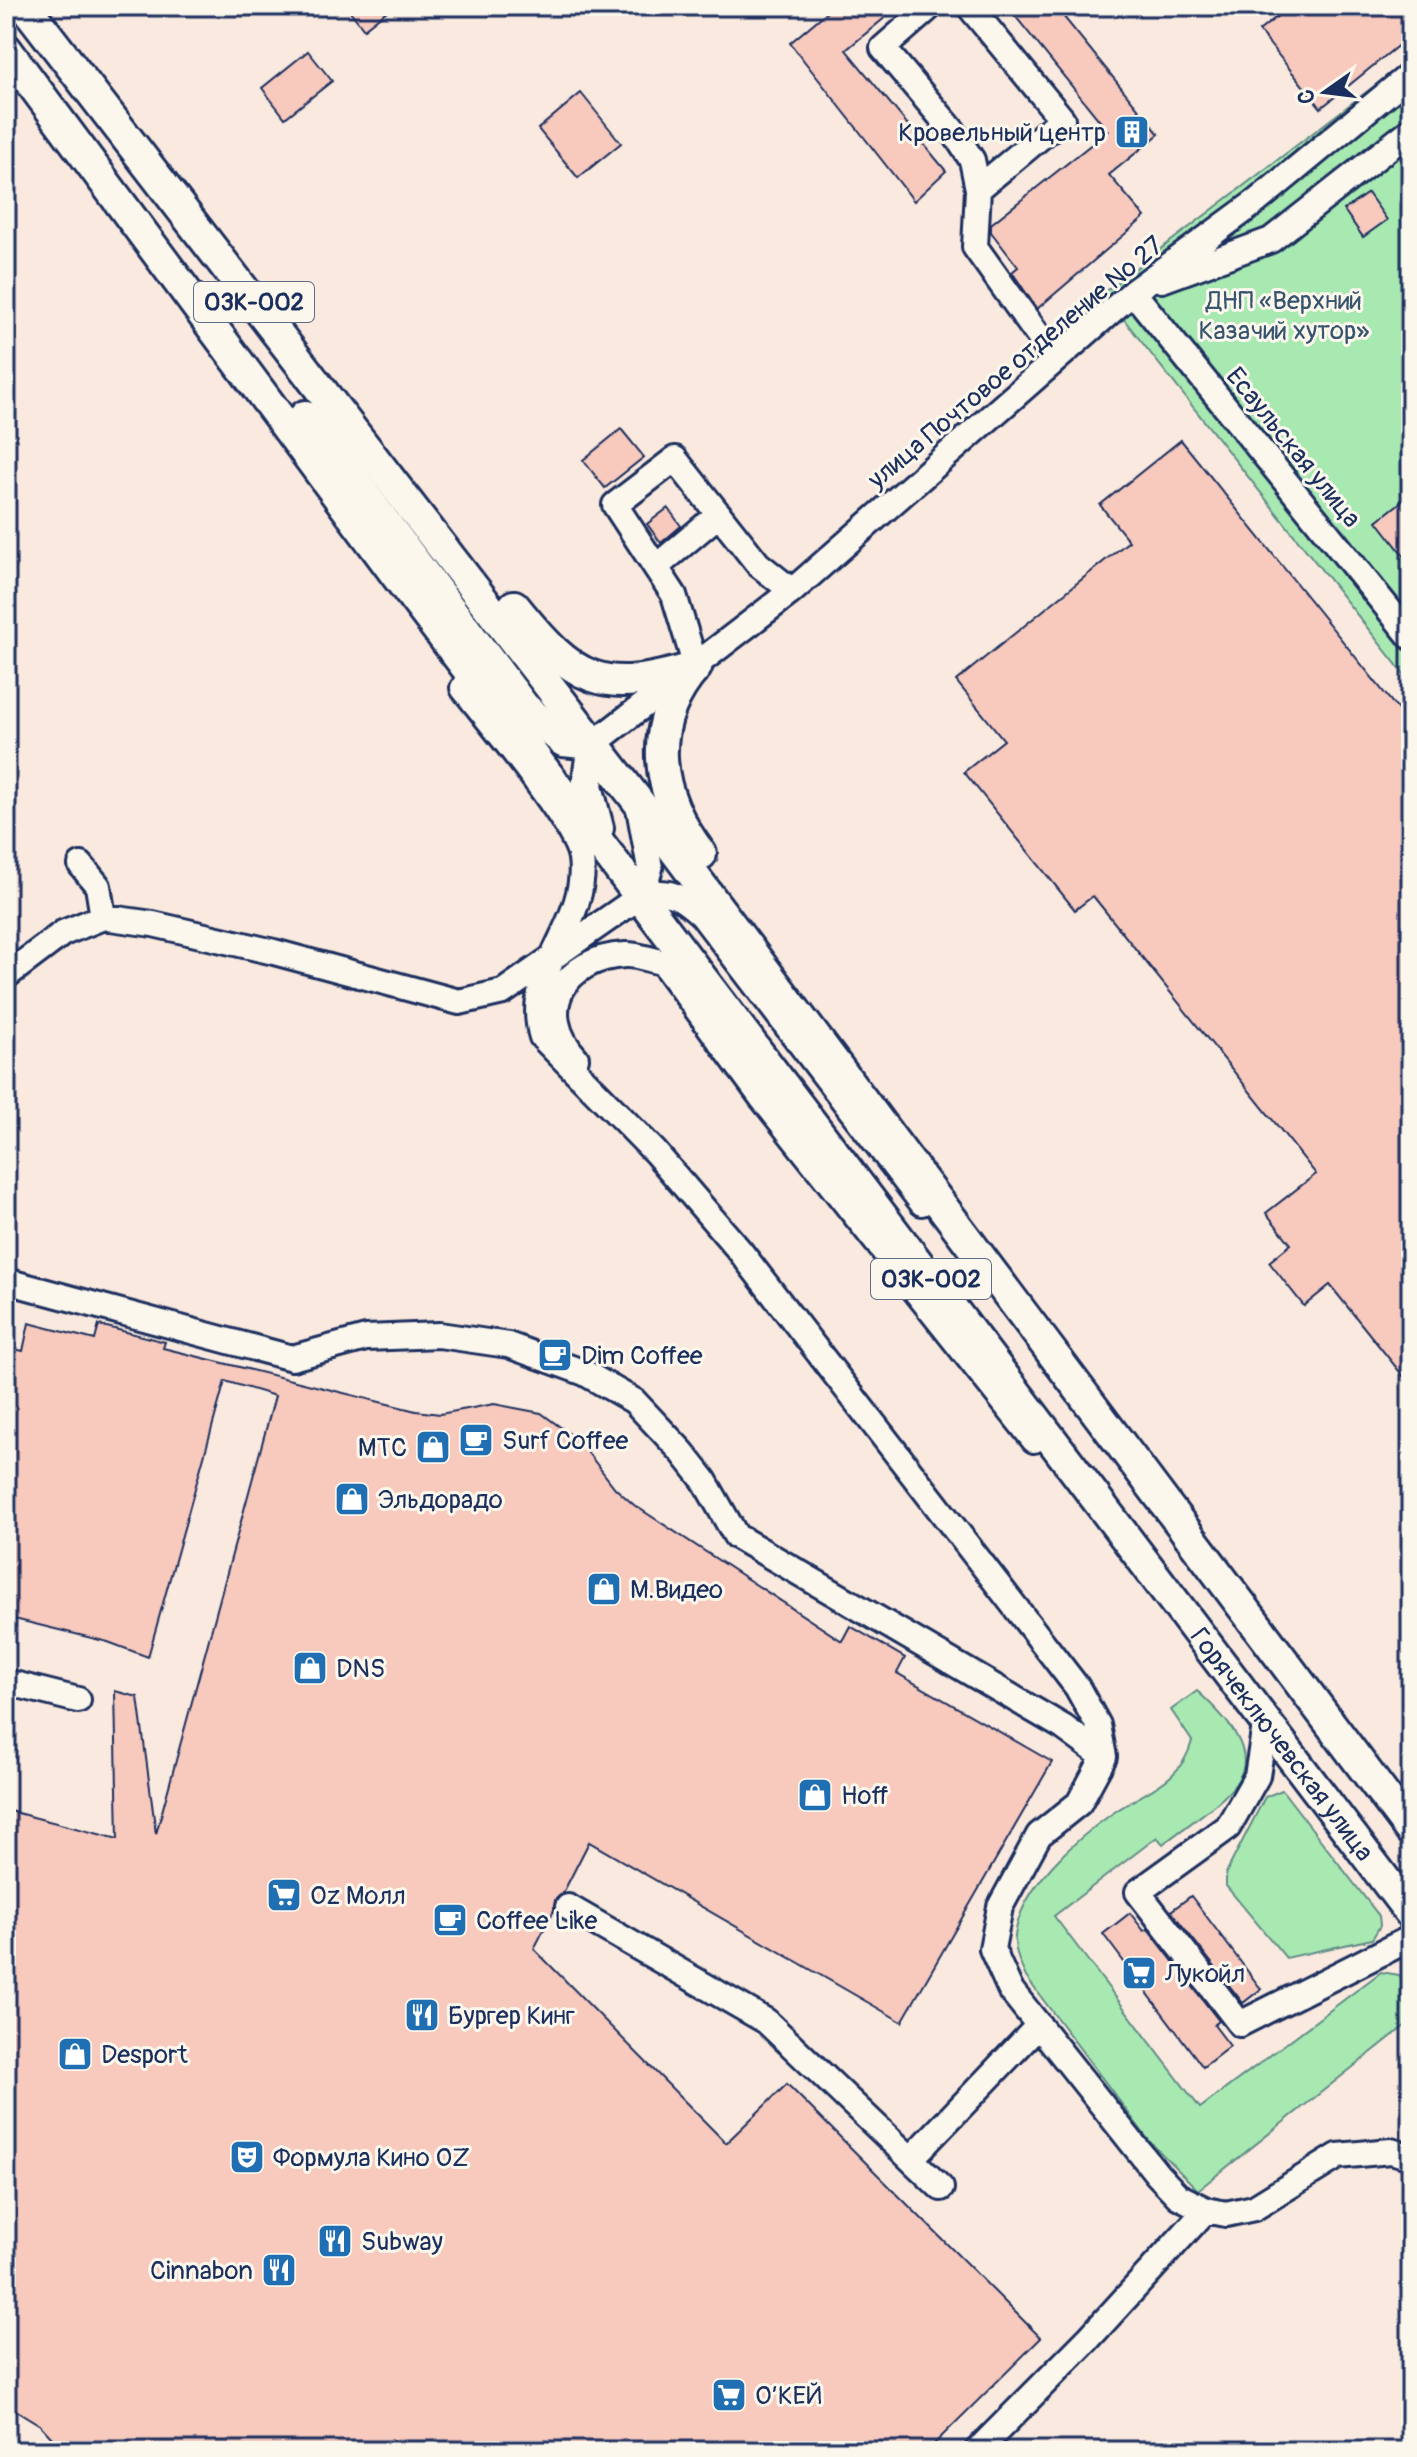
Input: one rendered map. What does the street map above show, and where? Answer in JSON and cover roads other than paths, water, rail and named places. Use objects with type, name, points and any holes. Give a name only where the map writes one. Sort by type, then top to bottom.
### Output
[{"type":"main road","name":"03К-002","points":[[25,6],[637,800],[1148,1480]]},
{"type":"main road","points":[[49,6],[545,645],[578,671],[622,682],[650,681],[696,667]]},
{"type":"main road","name":"03К-002","points":[[6,49],[397,576],[642,895],[1111,1518]]},
{"type":"main road","points":[[133,217],[192,267],[524,707],[563,741],[593,744],[587,786],[602,843]]},
{"type":"main road","points":[[696,667],[681,683],[662,740],[665,789],[682,829],[977,1219],[986,1263]]},
{"type":"main road","name":"Горячеключевская улица","points":[[1148,1480],[1411,1831]]},
{"type":"main road","name":"Горячеключевская улица","points":[[1111,1518],[1411,1914]]},
{"type":"street","points":[[931,6],[883,48],[953,131],[972,160],[978,189],[975,247],[1055,359]]},
{"type":"street","points":[[969,6],[1062,119],[978,189]]},
{"type":"street","name":"улица Почтовое отделение № 27","points":[[593,744],[792,591],[1134,291],[1257,201],[1411,74]]},
{"type":"street","points":[[1134,291],[1271,240],[1408,139]]},
{"type":"street","name":"Есаульская улица","points":[[1134,291],[1411,637]]},
{"type":"street","points":[[230,349],[266,420],[569,828],[581,855],[582,885],[578,906],[549,961],[536,1018],[542,1037],[655,1152],[727,1235],[1077,1687],[1098,1725],[1104,1757],[1079,1803],[1039,1835],[1000,1907],[992,1949],[1010,1989],[1157,2174],[1178,2196],[1206,2210],[1226,2214],[1254,2208],[1338,2156],[1391,2151],[1411,2157]]},
{"type":"street","points":[[696,667],[674,595],[615,505],[675,459],[758,564],[792,591]]},
{"type":"street","points":[[656,567],[719,514]]},
{"type":"street","points":[[637,800],[650,868],[642,895]]},
{"type":"street","points":[[81,865],[98,886],[103,917]]},
{"type":"street","points":[[6,976],[63,933],[103,917],[153,924],[274,952],[459,1002],[503,992],[642,895],[661,891],[679,894],[702,915],[784,1027],[1125,1463],[1148,1480]]},
{"type":"street","points":[[727,1235],[720,1216],[563,1044],[555,1022],[556,997],[570,976],[594,963],[625,955],[662,962],[762,1098],[1081,1499],[1111,1518]]},
{"type":"street","points":[[6,1281],[292,1358],[366,1338],[439,1335],[508,1345],[585,1373],[634,1401],[682,1452],[704,1480],[736,1536],[1063,1727],[1104,1757]]},
{"type":"street","points":[[6,1682],[78,1700]]},
{"type":"street","points":[[1266,1719],[1257,1776],[1228,1827],[1138,1892],[1240,2024],[1374,1954],[1407,1940],[1411,1945]]},
{"type":"street","points":[[568,1907],[766,2021],[941,2188]]},
{"type":"street","points":[[911,2159],[1039,2025]]},
{"type":"street","points":[[977,2451],[1089,2338],[1206,2210]]},
{"type":"place","name":"Кровельный центр","points":[[1132,132]]},
{"type":"place","name":"Dim Coffee","points":[[555,1355]]},
{"type":"place","name":"Surf Coffee","points":[[476,1440]]},
{"type":"place","name":"МТС","points":[[433,1447]]},
{"type":"place","name":"Эльдорадо","points":[[352,1499]]},
{"type":"place","name":"М.Видео","points":[[604,1589]]},
{"type":"place","name":"DNS","points":[[310,1668]]},
{"type":"place","name":"Hoff","points":[[815,1795]]},
{"type":"place","name":"Oz Молл","points":[[284,1895]]},
{"type":"place","name":"Coffee Like","points":[[450,1920]]},
{"type":"place","name":"Лукойл","points":[[1139,1973]]},
{"type":"place","name":"Бургер Кинг","points":[[422,2015]]},
{"type":"place","name":"Desport","points":[[75,2054]]},
{"type":"place","name":"Формула Кино OZ","points":[[247,2157]]},
{"type":"place","name":"Subway","points":[[335,2241]]},
{"type":"place","name":"Cinnabon","points":[[279,2270]]},
{"type":"place","name":"О’КЕЙ","points":[[729,2395]]},
{"type":"park label","name":"ДНП «Верхний Казачий хутор»","points":[[1284,315]]}]
